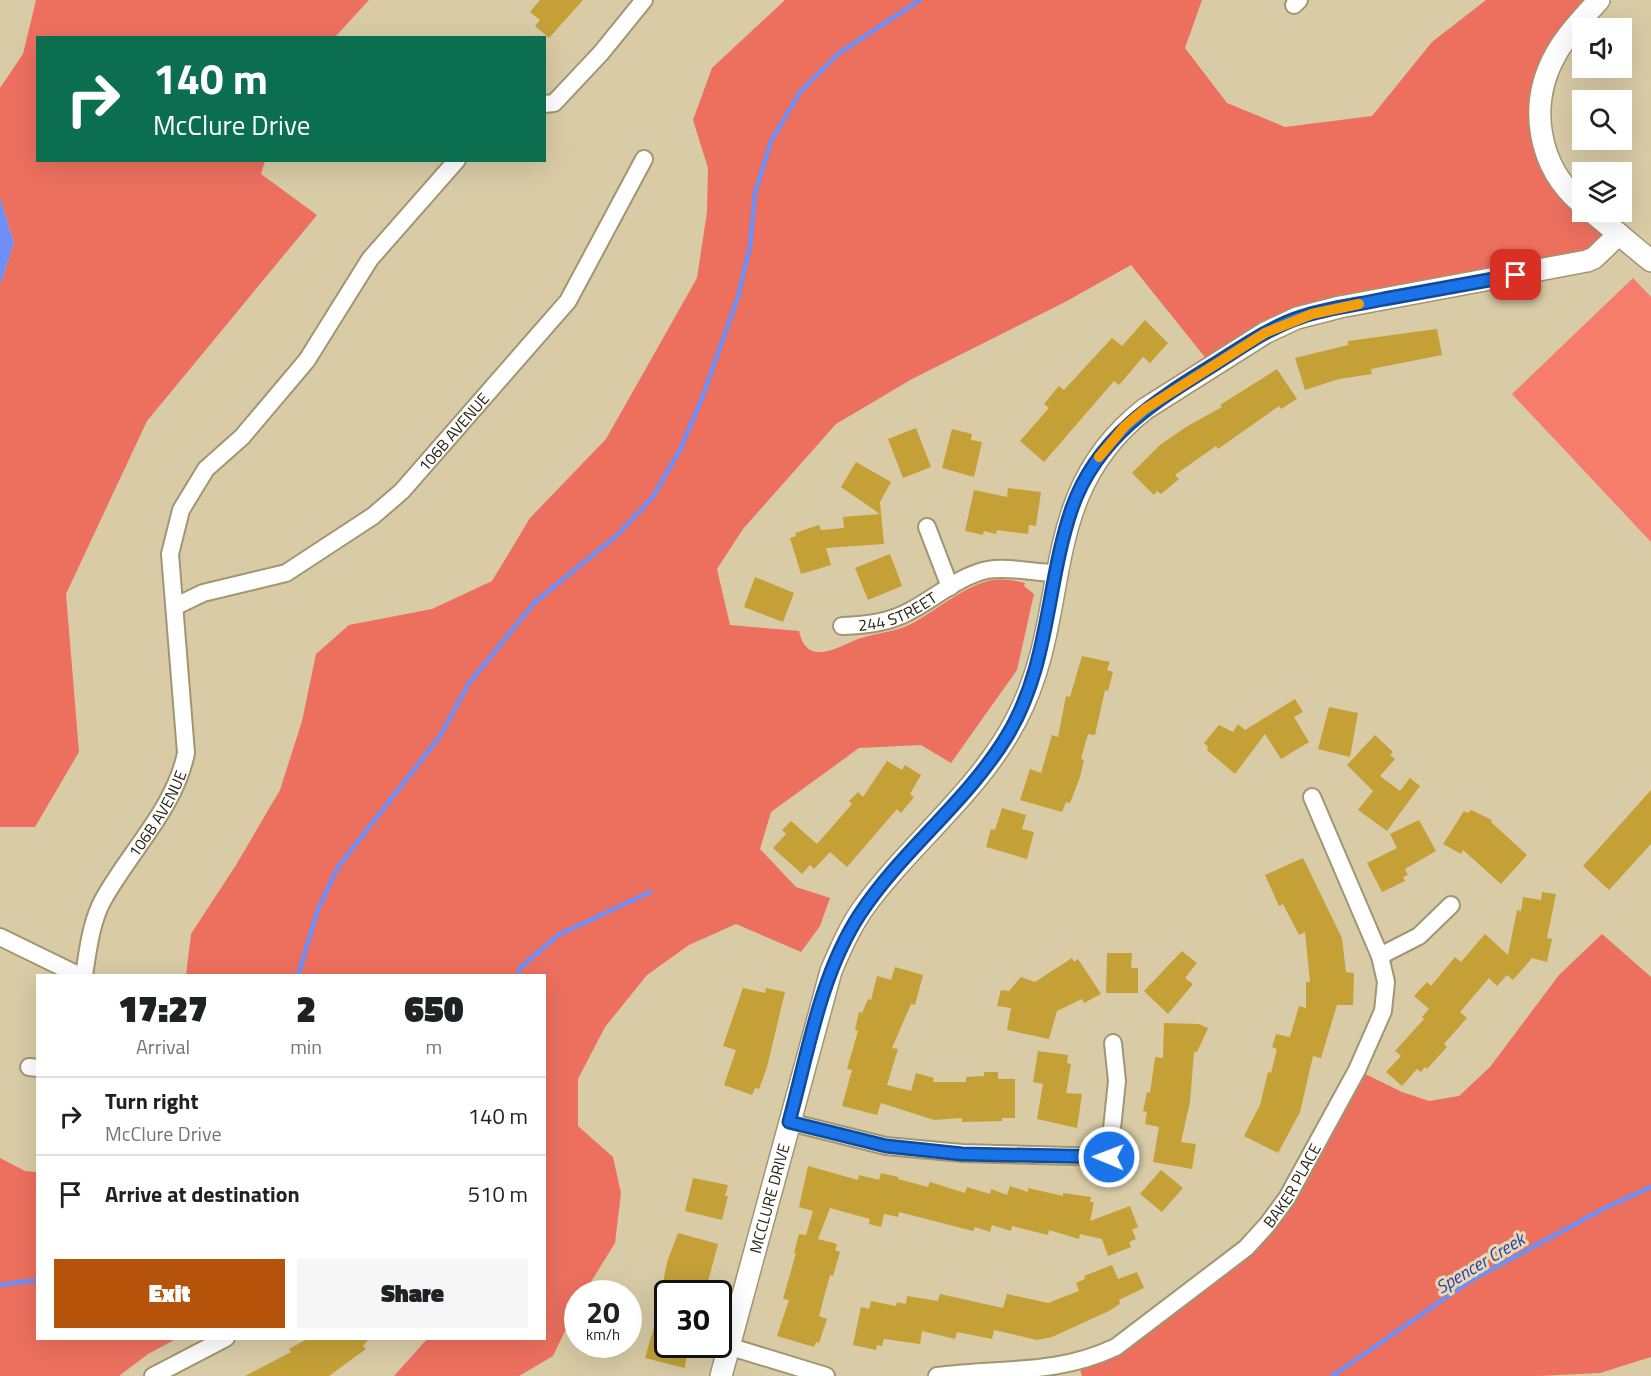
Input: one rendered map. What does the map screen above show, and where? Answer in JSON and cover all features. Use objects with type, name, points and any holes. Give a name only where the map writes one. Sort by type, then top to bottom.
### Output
[{"type":"street","points":[[546,104],[554,103],[601,53],[644,0]]},
{"type":"street","points":[[1572,194],[1559,180],[1547,158],[1542,140],[1540,107],[1545,79],[1555,55],[1599,0]]},
{"type":"street","name":"106B AVENUE","points":[[176,606],[203,593],[286,573],[373,516],[402,492],[568,301],[644,159]]},
{"type":"street","name":"106B AVENUE","points":[[84,974],[102,902],[173,793],[184,763],[186,753],[176,606],[170,554],[175,525],[206,469],[242,437],[307,360],[370,259],[455,162]]},
{"type":"street","points":[[1604,222],[1651,261]]},
{"type":"street","name":"MCCLURE DRIVE","points":[[732,1331],[826,987],[838,954],[873,896],[990,762],[1008,735],[1024,704],[1037,669],[1057,573],[1076,498],[1089,472],[1110,442],[1145,409],[1247,344],[1283,324],[1319,312],[1587,261],[1594,258],[1619,234]]},
{"type":"street","name":"244 STREET","points":[[927,527],[950,587]]},
{"type":"street","name":"244 STREET","points":[[842,626],[887,620],[908,613],[950,587],[986,570],[1000,568],[1057,573]]},
{"type":"street","name":"BAKER PLACE","points":[[937,1376],[1056,1371],[1096,1359],[1116,1347],[1246,1248],[1287,1198],[1375,1033],[1386,993],[1380,956],[1312,797]]},
{"type":"street","points":[[1380,956],[1419,936],[1451,905]]},
{"type":"street","points":[[0,937],[76,974]]},
{"type":"street","points":[[789,1122],[886,1146],[962,1154],[1109,1157],[1117,1081],[1113,1043]]},
{"type":"street","points":[[153,1376],[222,1340]]},
{"type":"street","points":[[732,1347],[826,1376]]},
{"type":"street","name":"MCCLURE DRIVE","points":[[721,1376],[725,1358]]},
{"type":"shaded area","points":[[36,0],[369,0],[336,36],[36,36],[36,162],[265,162],[261,174],[317,215],[147,421],[66,594],[79,752],[35,827],[0,827],[0,285],[14,243],[0,198],[0,88],[23,54]]},
{"type":"shaded area","points":[[785,0],[1202,0],[1185,48],[1227,103],[1285,127],[1372,116],[1432,42],[1486,0],[1599,0],[1586,18],[1572,18],[1572,37],[1549,68],[1547,158],[1572,184],[1572,222],[1608,222],[1619,234],[1594,258],[1340,307],[1212,366],[1131,265],[1067,301],[912,379],[836,424],[743,529],[717,569],[730,625],[799,631],[808,649],[823,652],[911,624],[978,584],[993,580],[1011,580],[1025,583],[1024,586],[1034,594],[1017,670],[951,763],[921,745],[859,748],[771,812],[760,849],[796,887],[830,898],[820,926],[801,952],[736,924],[689,945],[647,975],[605,1027],[578,1079],[578,1126],[613,1157],[621,1193],[615,1243],[592,1280],[564,1280],[564,1333],[553,1356],[519,1376],[394,1376],[426,1340],[546,1340],[546,974],[186,974],[191,934],[236,865],[280,790],[302,721],[316,654],[349,625],[432,609],[492,581],[530,518],[606,439],[697,278],[707,212],[708,168],[693,120],[712,68]]},
{"type":"shaded area","points":[[1633,278],[1651,297],[1651,542],[1512,394]]},
{"type":"shaded area","points":[[1602,934],[1651,977],[1651,1357],[1600,1373],[1538,1376],[1082,1376],[1079,1366],[1257,1237],[1357,1070],[1402,1092],[1429,1101],[1459,1096],[1490,1067],[1559,975]]},
{"type":"shaded area","points":[[0,1158],[25,1171],[36,1172],[36,1340],[174,1340],[148,1354],[119,1376],[0,1376]]},
{"type":"water","points":[[0,198],[14,243],[0,285]]},
{"type":"building","points":[[540,0],[583,0],[549,38],[535,26],[540,20],[530,12]]},
{"type":"building","points":[[1145,320],[1168,343],[1150,363],[1143,357],[1119,385],[1114,381],[1044,462],[1020,441],[1049,408],[1044,404],[1059,386],[1064,390],[1112,338],[1122,346]]},
{"type":"building","points":[[1437,329],[1442,355],[1371,369],[1372,374],[1339,379],[1305,390],[1295,358],[1348,345],[1348,341]]},
{"type":"building","points":[[1277,369],[1297,399],[1281,409],[1279,406],[1218,449],[1216,446],[1175,475],[1179,479],[1161,494],[1157,491],[1154,495],[1132,473],[1160,445],[1222,407],[1220,405]]},
{"type":"building","points":[[916,428],[931,467],[903,478],[888,439]]},
{"type":"building","points":[[952,429],[972,434],[971,440],[982,442],[974,477],[942,468]]},
{"type":"building","points":[[856,462],[891,482],[880,502],[884,544],[826,548],[831,565],[801,574],[790,538],[796,536],[795,533],[819,525],[821,530],[844,528],[843,517],[880,514],[841,487]]},
{"type":"building","points":[[1008,488],[1041,492],[1036,526],[1029,525],[1028,534],[997,530],[996,534],[984,531],[983,535],[965,531],[974,490],[1007,497]]},
{"type":"building","points":[[890,554],[902,586],[868,600],[855,568]]},
{"type":"building","points":[[755,577],[794,593],[783,622],[744,607]]},
{"type":"building","points":[[1082,656],[1110,662],[1107,670],[1113,672],[1108,691],[1105,690],[1095,735],[1088,734],[1081,759],[1084,760],[1080,777],[1070,803],[1066,802],[1062,812],[1020,800],[1030,769],[1041,773],[1052,735],[1058,737],[1066,696],[1070,697]]},
{"type":"building","points":[[1295,699],[1303,712],[1294,717],[1309,742],[1281,759],[1265,734],[1235,774],[1207,750],[1208,747],[1204,743],[1219,725],[1233,732],[1238,724],[1245,730]]},
{"type":"building","points":[[1329,707],[1358,713],[1350,757],[1318,749]]},
{"type":"building","points":[[1375,735],[1393,752],[1390,755],[1395,759],[1380,776],[1400,791],[1410,778],[1420,786],[1387,831],[1358,810],[1373,791],[1347,765]]},
{"type":"building","points":[[887,761],[902,770],[905,765],[921,775],[910,794],[914,797],[901,813],[897,809],[847,867],[830,852],[814,869],[810,865],[802,874],[773,848],[786,834],[782,830],[791,821],[817,844],[852,804],[849,801],[858,792],[863,797]]},
{"type":"building","points":[[1651,790],[1651,844],[1609,890],[1583,866]]},
{"type":"building","points":[[1002,808],[1026,815],[1022,829],[1034,832],[1027,859],[986,847],[991,829],[995,830]]},
{"type":"building","points":[[1471,810],[1492,820],[1491,822],[1527,855],[1501,884],[1463,850],[1461,854],[1443,844],[1464,811],[1468,813]]},
{"type":"building","points":[[1419,820],[1436,851],[1405,869],[1408,875],[1403,877],[1405,881],[1382,892],[1367,863],[1397,848],[1390,834]]},
{"type":"building","points":[[1303,858],[1342,938],[1346,972],[1354,973],[1353,1005],[1337,1005],[1321,1058],[1313,1056],[1300,1112],[1278,1153],[1244,1136],[1260,1105],[1268,1072],[1271,1073],[1277,1049],[1272,1047],[1276,1034],[1290,1037],[1299,1006],[1306,1008],[1306,982],[1310,982],[1305,932],[1299,935],[1283,904],[1279,906],[1265,875]]},
{"type":"building","points":[[1542,892],[1556,894],[1547,938],[1552,939],[1547,962],[1532,958],[1513,980],[1507,975],[1497,986],[1489,978],[1460,1012],[1467,1018],[1444,1044],[1447,1047],[1427,1069],[1425,1067],[1421,1072],[1417,1069],[1402,1086],[1386,1072],[1401,1056],[1395,1051],[1424,1019],[1422,1017],[1429,1009],[1414,996],[1427,982],[1431,986],[1455,957],[1461,962],[1485,934],[1508,955],[1517,910],[1521,911],[1523,897],[1541,900]]},
{"type":"building","points":[[1182,951],[1197,963],[1185,978],[1193,984],[1168,1014],[1144,991]]},
{"type":"building","points":[[1107,953],[1132,953],[1131,968],[1138,968],[1138,993],[1106,993]]},
{"type":"building","points":[[1072,958],[1074,962],[1078,959],[1101,994],[1084,1003],[1082,999],[1057,1011],[1049,1039],[1007,1030],[1011,1008],[997,1006],[1001,990],[1009,991],[1021,977],[1035,982]]},
{"type":"building","points":[[895,967],[923,975],[915,1005],[911,1004],[892,1048],[898,1049],[887,1085],[911,1091],[916,1073],[934,1078],[933,1082],[966,1082],[966,1077],[984,1076],[984,1072],[998,1072],[998,1079],[1015,1079],[1015,1118],[1002,1118],[1002,1121],[962,1122],[962,1118],[934,1120],[881,1103],[877,1115],[842,1106],[852,1070],[847,1069],[858,1031],[855,1030],[859,1012],[862,1013],[868,999],[871,1000],[877,976],[891,980]]},
{"type":"building","points":[[743,988],[765,993],[766,988],[785,992],[767,1067],[759,1089],[755,1088],[752,1095],[724,1085],[736,1050],[723,1046]]},
{"type":"building","points":[[1164,1023],[1199,1024],[1208,1028],[1197,1052],[1194,1052],[1190,1102],[1181,1142],[1196,1144],[1192,1169],[1153,1162],[1159,1127],[1145,1124],[1147,1112],[1143,1111],[1147,1092],[1150,1093],[1155,1057],[1163,1058]]},
{"type":"building","points":[[1038,1051],[1068,1055],[1067,1063],[1071,1064],[1066,1093],[1082,1094],[1077,1128],[1037,1119],[1043,1084],[1033,1082]]},
{"type":"building","points":[[808,1166],[858,1180],[859,1175],[879,1180],[881,1173],[928,1187],[930,1182],[965,1193],[967,1187],[990,1194],[991,1189],[1007,1195],[1010,1186],[1028,1192],[1028,1188],[1063,1196],[1063,1193],[1091,1197],[1090,1202],[1094,1202],[1090,1221],[1130,1206],[1138,1227],[1132,1230],[1136,1239],[1129,1242],[1131,1247],[1108,1256],[1102,1239],[1080,1234],[1079,1239],[1049,1230],[1048,1235],[1012,1226],[1011,1231],[992,1225],[990,1232],[975,1227],[973,1231],[899,1212],[898,1217],[884,1214],[881,1227],[869,1224],[870,1219],[830,1208],[818,1239],[837,1244],[835,1250],[840,1252],[833,1276],[830,1275],[819,1316],[827,1319],[819,1343],[816,1342],[814,1347],[777,1336],[789,1300],[783,1299],[799,1234],[806,1235],[813,1211],[799,1207]]},
{"type":"building","points":[[1161,1170],[1183,1188],[1162,1212],[1140,1194]]},
{"type":"building","points":[[693,1178],[728,1185],[725,1196],[728,1196],[722,1220],[685,1211]]},
{"type":"building","points":[[678,1233],[718,1244],[708,1280],[664,1280],[667,1262]]},
{"type":"building","points":[[1112,1265],[1118,1279],[1137,1272],[1144,1288],[1119,1300],[1120,1304],[1109,1311],[1052,1337],[1037,1340],[994,1330],[992,1339],[957,1332],[955,1339],[922,1331],[920,1344],[884,1339],[882,1346],[877,1345],[876,1350],[853,1345],[861,1307],[869,1309],[871,1301],[896,1306],[897,1302],[906,1304],[907,1296],[938,1301],[940,1294],[1003,1308],[1007,1294],[1048,1303],[1079,1291],[1076,1283],[1085,1279],[1084,1276]]},
{"type":"building","points":[[654,1327],[654,1358],[686,1358],[685,1368],[645,1358]]},
{"type":"building","points":[[305,1340],[368,1340],[363,1346],[366,1349],[329,1376],[245,1376],[291,1352],[289,1349]]},
{"type":"waterway","points":[[298,974],[318,909],[338,867],[440,736],[469,683],[535,602],[616,536],[652,498],[680,450],[702,398],[738,297],[750,246],[755,193],[771,141],[800,92],[839,53],[920,0]]},
{"type":"waterway","points":[[518,974],[520,968],[558,935],[650,892]]},
{"type":"waterway","name":"Spencer Creek","points":[[1332,1376],[1470,1281],[1603,1209],[1651,1187]]},
{"type":"waterway","points":[[0,1285],[36,1280]]},
{"type":"slow traffic","points":[[1099,457],[1125,426],[1145,409],[1265,333],[1298,318],[1359,304]]},
{"type":"route","points":[[1109,1157],[962,1154],[886,1146],[789,1122],[826,987],[838,954],[850,930],[873,896],[990,762],[1008,735],[1024,704],[1037,669],[1072,508],[1089,472],[1102,452],[1125,426],[1167,394],[1247,344],[1298,318],[1326,310],[1516,275]]}]
